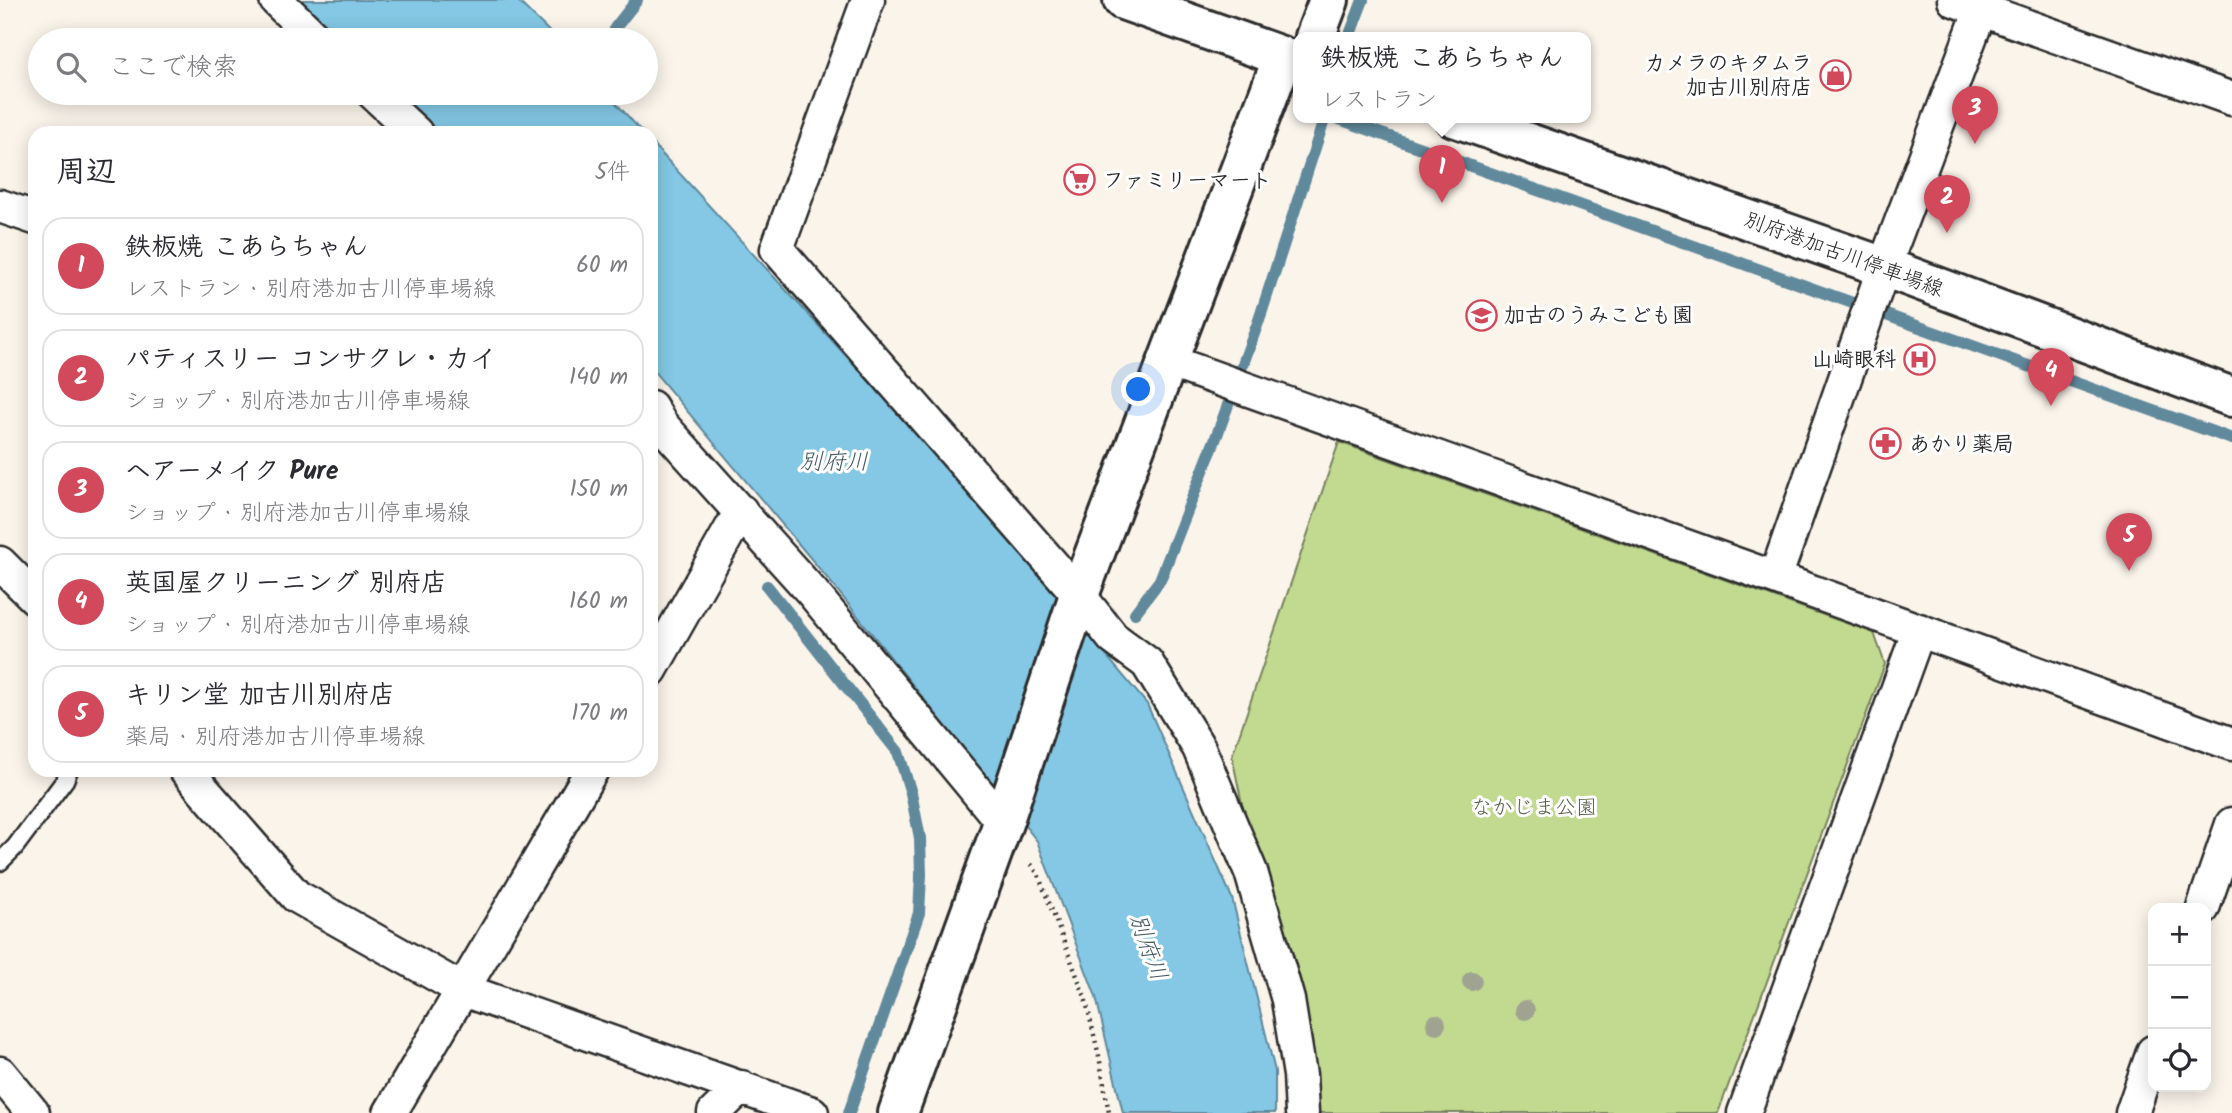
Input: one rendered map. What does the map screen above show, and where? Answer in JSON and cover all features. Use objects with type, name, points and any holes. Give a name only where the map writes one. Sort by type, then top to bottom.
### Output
[{"type":"street","points":[[276,0],[305,28]]},
{"type":"street","points":[[869,0],[777,249],[1079,595],[1113,638],[1147,663],[1199,748],[1251,872],[1288,1000],[1300,1074],[1302,1113]]},
{"type":"street","points":[[898,1113],[1003,823],[1079,595],[1168,361],[1291,60],[1123,0]]},
{"type":"street","points":[[1317,32],[1329,0]]},
{"type":"street","points":[[1775,578],[1884,267],[1968,5],[2232,99]]},
{"type":"street","points":[[386,105],[408,126]]},
{"type":"street","name":"別府港加古川停車場線","points":[[1471,123],[1884,267],[2232,397]]},
{"type":"street","points":[[0,206],[28,216]]},
{"type":"street","points":[[1168,361],[2232,744]]},
{"type":"street","points":[[658,421],[812,592],[1003,823]]},
{"type":"street","points":[[658,658],[741,511]]},
{"type":"street","points":[[0,563],[28,591]]},
{"type":"street","points":[[1744,1113],[1919,630]]},
{"type":"street","points":[[192,777],[296,896],[463,990],[812,1113]]},
{"type":"street","points":[[390,1113],[588,777]]},
{"type":"street","points":[[2205,903],[2232,824]]},
{"type":"street","points":[[2138,1111],[2148,1072]]},
{"type":"street","points":[[0,1073],[33,1113]]},
{"type":"street","points":[[714,1113],[741,1087]]},
{"type":"lane","points":[[0,862],[15,847],[66,777]]},
{"type":"path","points":[[1003,823],[1038,874],[1085,997],[1109,1113]]},
{"type":"green space","name":"なかじま公園","points":[[1339,442],[1874,633],[1885,664],[1718,1113],[1317,1113],[1232,756]]},
{"type":"water","points":[[301,0],[517,0],[546,28],[328,28]]},
{"type":"water","points":[[404,105],[618,105],[637,126],[424,126]]},
{"type":"water","name":"別府川","points":[[658,150],[959,480],[1147,704],[1232,898],[1275,1071],[1275,1113],[1123,1113],[1096,997],[1037,841],[833,585],[658,376]]},
{"type":"waterway","points":[[615,28],[637,0]]},
{"type":"waterway","points":[[1351,32],[1363,0]]},
{"type":"waterway","points":[[1135,613],[1160,580],[1217,435],[1259,320],[1323,123]]},
{"type":"waterway","points":[[1351,123],[2232,439]]},
{"type":"waterway","points":[[767,586],[898,752],[911,793],[920,838],[919,913],[849,1113]]},
{"type":"place","name":"カメラのキタムラ 加古川別府店","points":[[1835,75]]},
{"type":"place","name":"ヘアーメイク Pure","points":[[1975,144]]},
{"type":"place","name":"ファミリーマート","points":[[1080,180]]},
{"type":"place","name":"鉄板焼 こあらちゃん","points":[[1442,203]]},
{"type":"place","name":"パティスリー コンサクレ・カイ","points":[[1947,233]]},
{"type":"place","name":"加古のうみこども園","points":[[1481,315]]},
{"type":"place","name":"山崎眼科","points":[[1919,359]]},
{"type":"place","name":"英国屋クリーニング 別府店","points":[[2051,406]]},
{"type":"place","name":"あかり薬局","points":[[1886,444]]},
{"type":"place","name":"キリン堂 加古川別府店","points":[[2129,571]]}]
